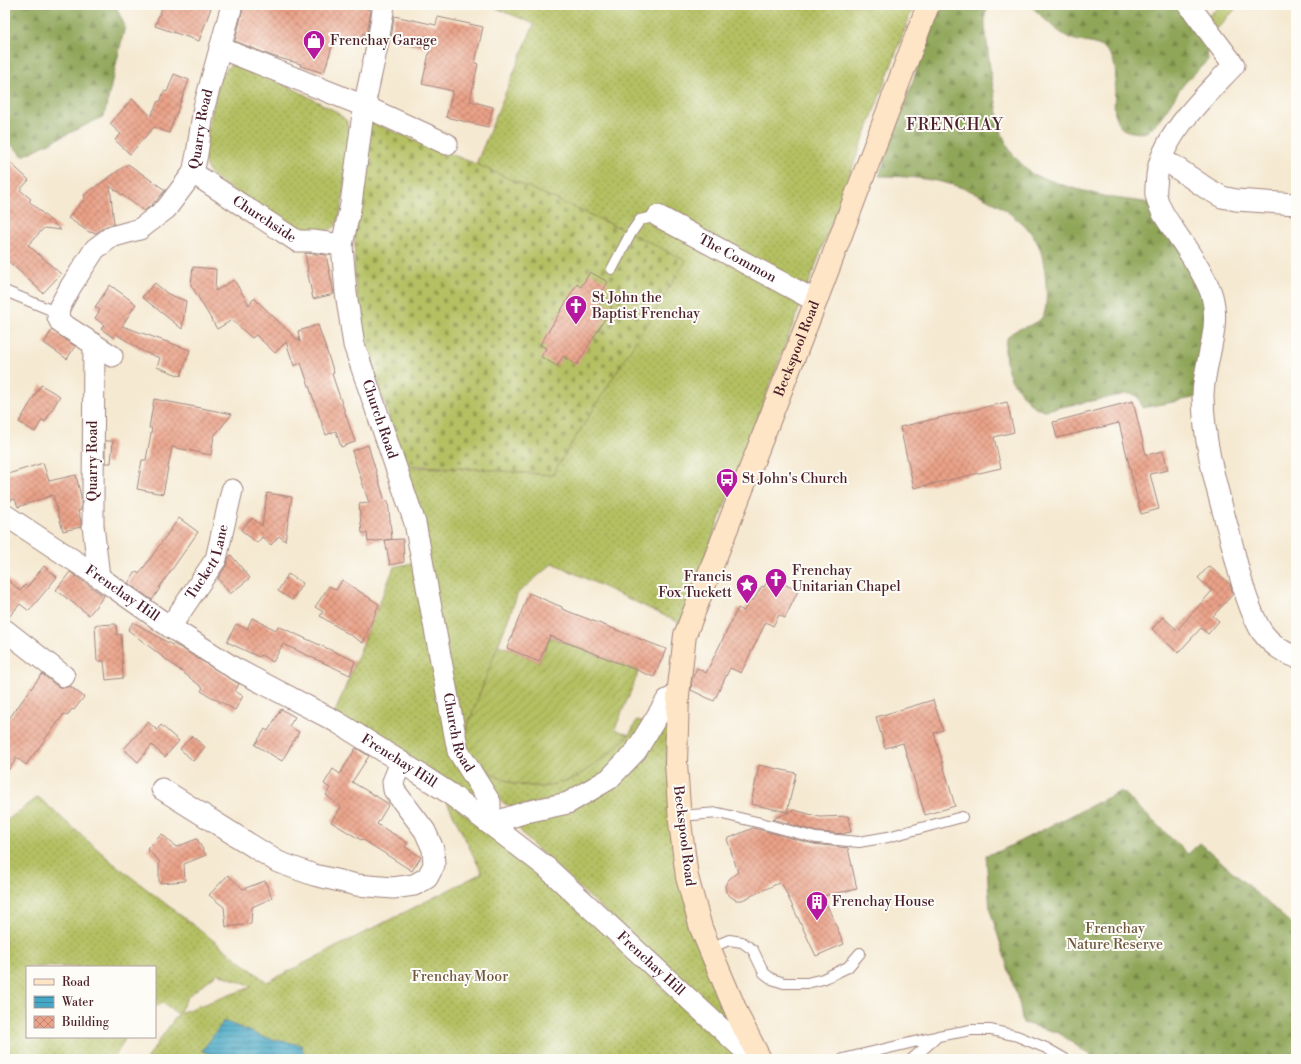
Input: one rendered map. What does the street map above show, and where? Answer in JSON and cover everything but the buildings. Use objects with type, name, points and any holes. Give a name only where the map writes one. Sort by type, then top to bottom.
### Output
[{"type":"street","name":"Quarry Road","points":[[58,313],[59,308],[71,286],[95,249],[111,237],[140,229],[166,209],[193,174],[204,107],[232,5]]},
{"type":"street","name":"Church Road","points":[[384,5],[378,42],[364,106],[351,204],[342,245],[346,293],[354,345],[415,523],[458,751],[490,802],[490,824]]},
{"type":"street","name":"Beckspool Road","points":[[760,1059],[739,1018],[701,928],[687,876],[679,816],[676,763],[678,695],[685,635],[816,301],[928,5]]},
{"type":"street","points":[[1189,5],[1234,65],[1188,116],[1166,148],[1158,173],[1156,194],[1162,214],[1176,233],[1208,284],[1212,297],[1214,328],[1204,379],[1203,396],[1205,426],[1212,471],[1237,565],[1249,603],[1262,631],[1278,648],[1296,657]]},
{"type":"street","points":[[220,48],[364,106],[447,144]]},
{"type":"street","points":[[1161,160],[1174,166],[1222,197],[1236,200],[1296,204]]},
{"type":"street","name":"Churchside","points":[[193,174],[296,241],[313,241],[342,245]]},
{"type":"street","name":"The Common","points":[[658,216],[816,301]]},
{"type":"street","points":[[58,313],[61,323],[112,356]]},
{"type":"street","name":"Quarry Road","points":[[94,344],[92,472],[93,525],[99,577]]},
{"type":"street","name":"Tuckett Lane","points":[[170,627],[216,559],[232,490]]},
{"type":"street","name":"Frenchay Hill","points":[[5,515],[99,577],[170,627],[234,668],[337,722],[449,794],[546,867],[754,1059]]},
{"type":"street","points":[[5,630],[64,676]]},
{"type":"street","points":[[490,824],[526,812],[568,804],[609,779],[636,752],[667,700],[678,695]]},
{"type":"street","points":[[162,789],[278,862],[314,875],[357,885],[392,888],[414,885],[427,878],[434,865],[433,849],[426,831],[394,790],[393,782],[401,762]]},
{"type":"lane","points":[[612,269],[631,233],[640,220],[658,216]]},
{"type":"lane","points":[[5,291],[58,313]]},
{"type":"lane","points":[[679,816],[718,813],[816,838],[859,842],[888,837],[962,817]]},
{"type":"lane","points":[[710,948],[729,940],[742,942],[753,950],[764,973],[772,979],[784,983],[807,983],[823,979],[848,968],[860,953]]},
{"type":"lane","points":[[843,1059],[938,1036],[971,1030],[991,1030],[1017,1036],[1046,1048],[1065,1059]]},
{"type":"lane","points":[[912,1059],[938,1036]]},
{"type":"green space","points":[[5,5],[115,5],[125,26],[104,116],[23,156],[5,139]]},
{"type":"green space","points":[[489,5],[914,5],[680,623],[553,563],[518,593],[468,725],[463,744],[405,467],[479,469],[552,475],[596,404],[631,233],[476,164],[534,24]]},
{"type":"green space","points":[[940,5],[989,5],[985,14],[985,26],[991,76],[1002,134],[1013,155],[1032,174],[1069,187],[1107,197],[1159,204],[1208,284],[1203,396],[1142,408],[1140,401],[1136,396],[1126,394],[1046,410],[1037,409],[1034,407],[1023,396],[1013,382],[1007,366],[1005,349],[1006,341],[1013,332],[1036,323],[1041,319],[1046,305],[1045,271],[1040,249],[1035,238],[1023,224],[998,205],[966,189],[932,180],[897,176],[879,176]]},
{"type":"green space","points":[[1030,5],[1176,5],[1194,26],[1207,49],[1208,60],[1184,84],[1151,129],[1143,133],[1128,131],[1123,129],[1117,122],[1115,113],[1114,102],[1116,79],[1112,57],[1102,47],[1074,40],[1064,35]]},
{"type":"green space","points":[[1221,5],[1239,5],[1216,30],[1207,17]]},
{"type":"green space","points":[[230,65],[246,67],[294,89],[335,111],[346,120],[351,132],[341,211],[336,226],[325,232],[309,235],[287,226],[211,176],[206,166],[203,150],[220,77]]},
{"type":"green space","points":[[370,122],[476,164],[631,233],[686,261],[552,475],[404,465],[371,359],[361,320],[354,277],[355,234]]},
{"type":"green space","points":[[417,562],[478,802],[334,715],[394,567]]},
{"type":"green space","points":[[550,637],[639,671],[615,729],[629,735],[606,756],[575,778],[542,787],[515,784],[492,774],[470,756],[463,744],[468,725],[498,645],[539,662]]},
{"type":"green space","points":[[637,720],[648,723],[606,774],[567,797],[515,807],[505,804],[494,795],[470,756],[492,774],[514,784],[542,787],[575,778],[606,756],[629,735]]},
{"type":"green space","points":[[663,720],[668,722],[667,762],[731,1018],[725,1023],[528,840],[517,826],[522,819],[573,807]]},
{"type":"green space","name":"Frenchay Nature Reserve","points":[[1121,791],[1188,854],[1200,843],[1296,928],[1296,1059],[1095,1059],[1059,1033],[1023,1023],[1019,1003],[990,910],[986,855],[1000,851]]},
{"type":"green space","name":"Frenchay Moor","points":[[38,797],[113,863],[267,982],[482,873],[446,800],[512,848],[740,1059],[146,1059],[178,1014],[163,1003],[156,1006],[156,966],[26,966],[26,1038],[125,1038],[114,1059],[5,1059],[5,822]],"holes":[[[218,973],[252,987],[179,1013],[188,996]]]},
{"type":"water","points":[[224,1021],[263,1037],[301,1045],[305,1056],[304,1059],[227,1059],[202,1051]]},
{"type":"place","name":"Frenchay Garage","points":[[314,60]]},
{"type":"place","name":"St John the Baptist Frenchay","points":[[576,326]]},
{"type":"place","name":"St John's Church","points":[[727,498]]},
{"type":"place","name":"Frenchay Unitarian Chapel","points":[[776,598]]},
{"type":"place","name":"Francis Fox Tuckett","points":[[747,604]]},
{"type":"place","name":"Frenchay House","points":[[817,922]]},
{"type":"district","name":"FRENCHAY","points":[[955,125]]}]
